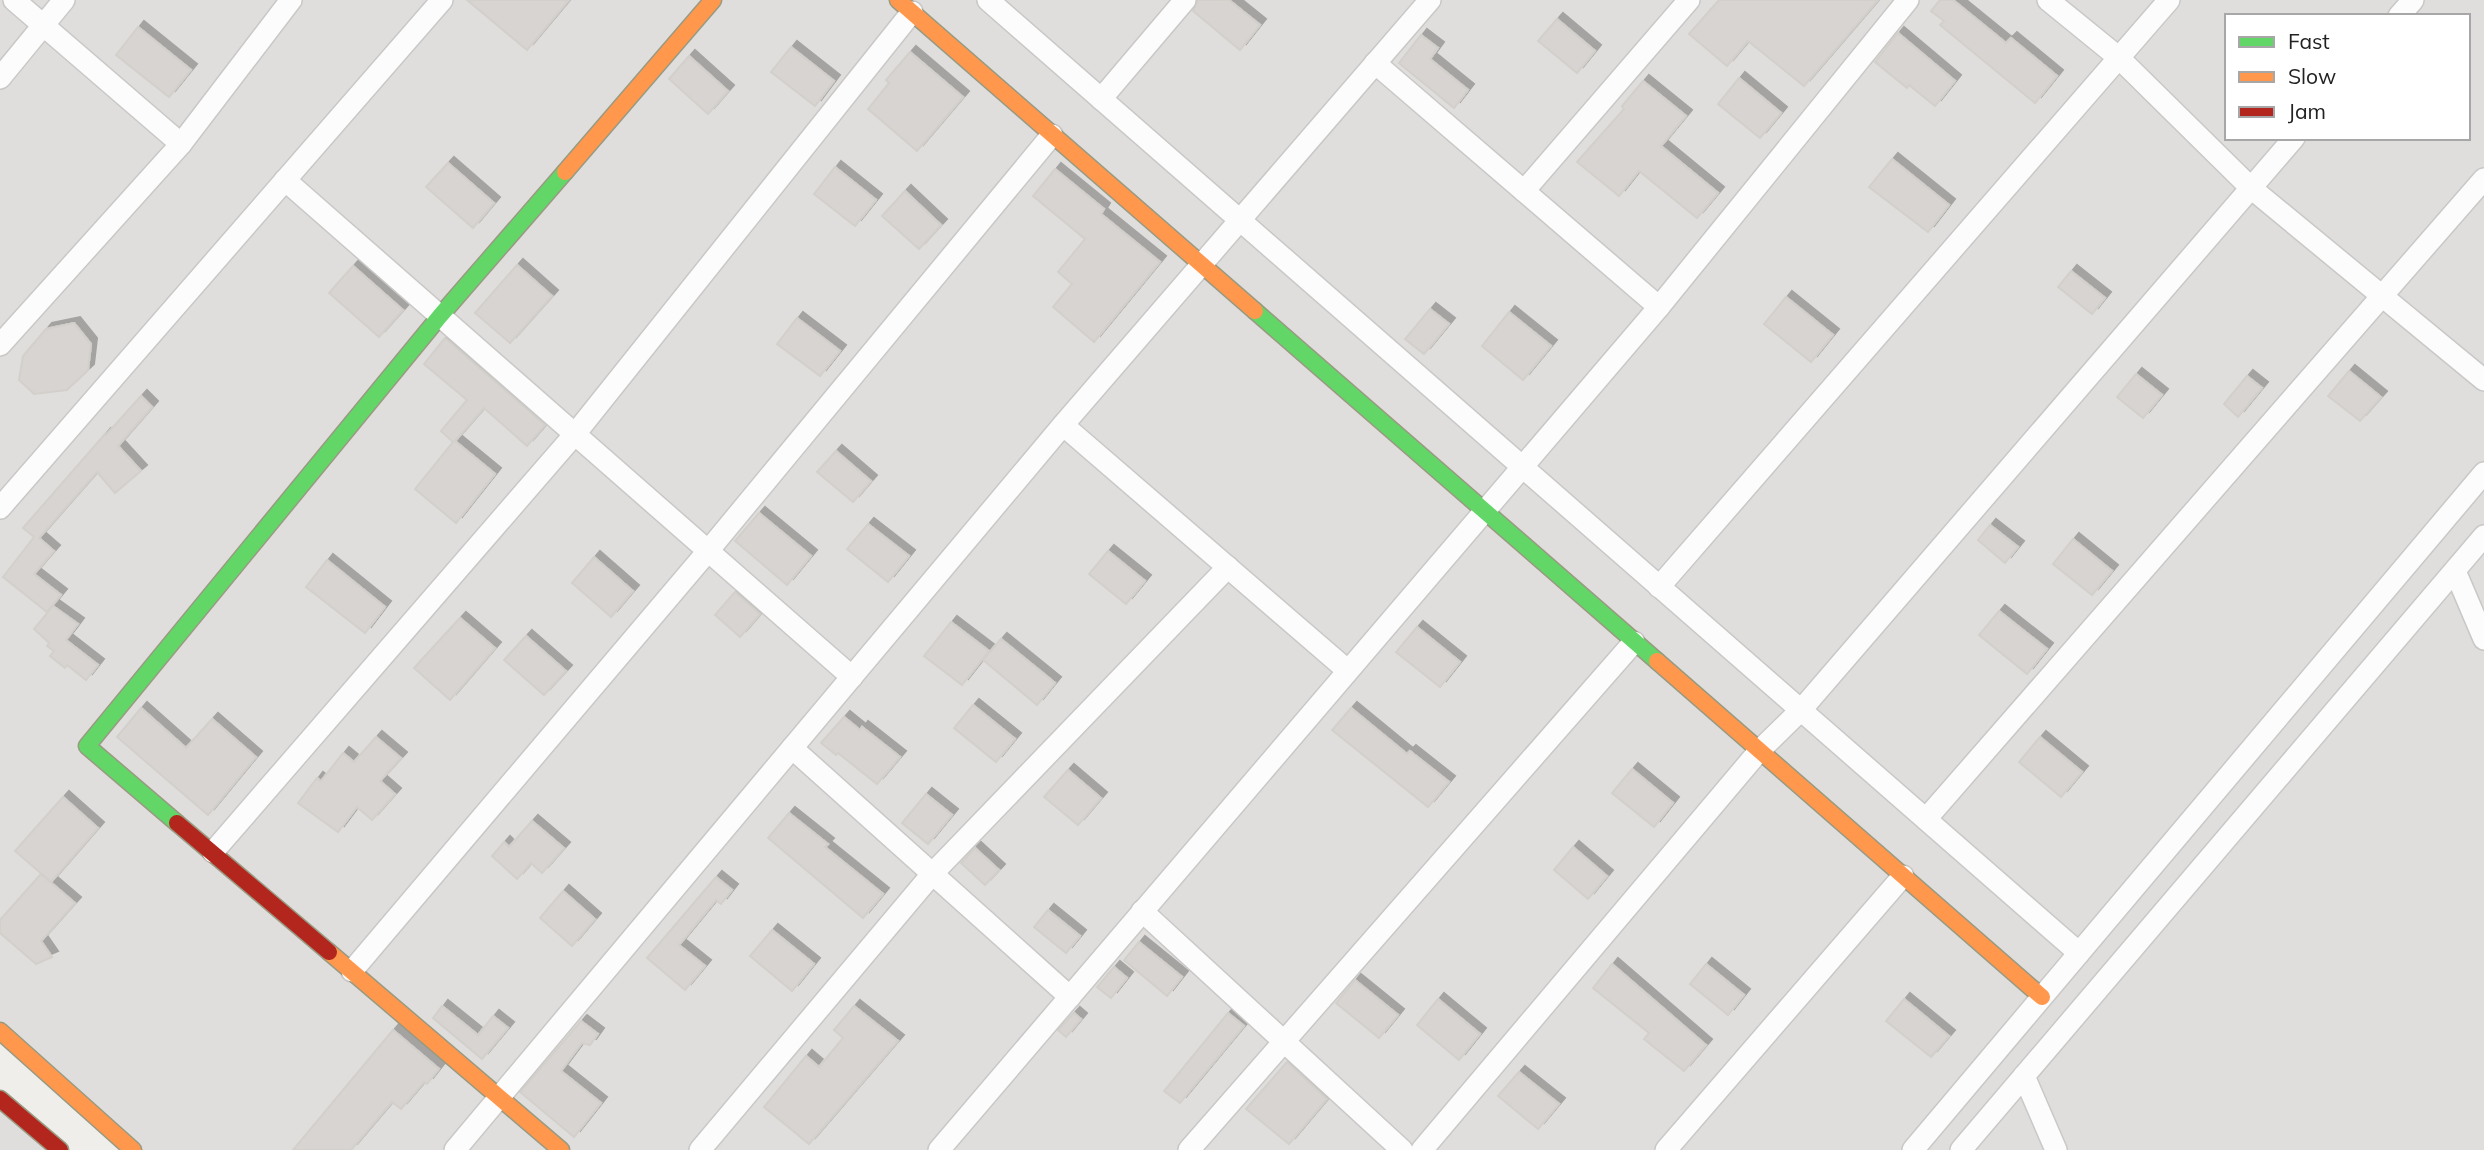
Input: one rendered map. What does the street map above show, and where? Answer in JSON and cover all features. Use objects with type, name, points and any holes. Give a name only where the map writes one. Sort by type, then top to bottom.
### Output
[{"type":"street","points":[[14,0],[181,144]]},
{"type":"street","points":[[0,78],[64,0]]},
{"type":"street","points":[[0,345],[181,144],[291,0]]},
{"type":"street","points":[[0,508],[442,0]]},
{"type":"street","points":[[561,1150],[87,746],[440,316],[713,0]]},
{"type":"street","points":[[988,0],[2079,953]]},
{"type":"street","points":[[1101,99],[1185,0]]},
{"type":"street","points":[[455,1150],[1063,425],[1430,0]]},
{"type":"street","points":[[1524,191],[1689,0]]},
{"type":"street","points":[[939,1150],[1659,307],[1908,0]]},
{"type":"street","points":[[2048,0],[2118,57],[2252,188],[2484,380]]},
{"type":"street","points":[[1659,587],[2169,0]]},
{"type":"street","points":[[2401,14],[2413,0]]},
{"type":"street","points":[[213,852],[575,434],[905,6],[2042,997]]},
{"type":"street","points":[[1375,63],[1659,307]]},
{"type":"street","points":[[352,971],[708,551],[1052,135]]},
{"type":"street","points":[[1422,1150],[1759,751],[1801,710],[2292,140]]},
{"type":"street","points":[[1926,819],[2484,179]]},
{"type":"street","points":[[285,180],[852,677]]},
{"type":"street","points":[[1063,425],[1348,670]]},
{"type":"street","points":[[1913,1150],[2484,472]]},
{"type":"street","points":[[1961,1150],[2484,536]]},
{"type":"street","points":[[699,1150],[933,873],[1228,567]]},
{"type":"street","points":[[2455,571],[2484,639]]},
{"type":"street","points":[[1189,1150],[1634,642]]},
{"type":"street","points":[[792,748],[1070,996]]},
{"type":"street","points":[[1666,1150],[1903,876]]},
{"type":"street","points":[[1143,911],[1402,1150]]},
{"type":"street","points":[[0,1031],[133,1150]]},
{"type":"street","points":[[2024,1076],[2056,1150]]},
{"type":"street","points":[[0,1099],[60,1150]]},
{"type":"shaded area","points":[[0,0],[2484,0],[2484,1150],[133,1150],[0,1031]]},
{"type":"shaded area","points":[[0,1099],[60,1150],[0,1150]]},
{"type":"building","points":[[467,0],[569,0],[527,50]]},
{"type":"building","points":[[1198,0],[1229,0],[1260,25],[1240,50],[1193,11]]},
{"type":"building","points":[[1719,0],[1878,0],[1804,86],[1748,41],[1727,66],[1689,34]]},
{"type":"building","points":[[1940,0],[1953,0],[2006,43],[2011,38],[2057,76],[2035,103],[1940,25],[1944,21],[1931,11]]},
{"type":"building","points":[[1557,19],[1595,51],[1577,73],[1538,41]]},
{"type":"building","points":[[138,27],[191,70],[169,97],[116,55]]},
{"type":"building","points":[[1898,33],[1955,81],[1935,106],[1875,62]]},
{"type":"building","points":[[1421,35],[1438,48],[1430,59],[1468,90],[1454,108],[1399,63]]},
{"type":"building","points":[[791,47],[834,81],[815,106],[771,72]]},
{"type":"building","points":[[910,52],[963,97],[917,151],[868,109],[889,83],[886,80]]},
{"type":"building","points":[[689,56],[728,91],[708,114],[669,79]]},
{"type":"building","points":[[1739,78],[1781,113],[1760,138],[1718,104]]},
{"type":"building","points":[[1643,81],[1686,116],[1661,146],[1718,193],[1697,218],[1639,171],[1619,196],[1577,162],[1624,109],[1622,106]]},
{"type":"building","points":[[1892,159],[1949,205],[1928,232],[1869,187]]},
{"type":"building","points":[[448,163],[494,203],[473,228],[426,187]]},
{"type":"building","points":[[835,167],[876,200],[855,226],[814,194]]},
{"type":"building","points":[[1055,169],[1104,209],[1101,214],[1160,262],[1094,342],[1053,307],[1072,284],[1058,272],[1085,239],[1033,196]]},
{"type":"building","points":[[905,191],[941,225],[919,249],[882,216]]},
{"type":"building","points":[[517,265],[552,296],[510,343],[475,313]]},
{"type":"building","points":[[353,266],[403,310],[379,337],[329,293]]},
{"type":"building","points":[[2071,271],[2105,298],[2092,314],[2058,287]]},
{"type":"building","points":[[1786,297],[1833,335],[1811,362],[1764,324]]},
{"type":"building","points":[[1430,309],[1449,324],[1424,354],[1405,339]]},
{"type":"building","points":[[1509,312],[1551,346],[1523,380],[1482,346]]},
{"type":"building","points":[[797,318],[840,351],[820,376],[777,344]]},
{"type":"building","points":[[74,323],[91,344],[88,370],[67,390],[34,394],[19,380],[23,356],[46,329]]},
{"type":"building","points":[[445,338],[545,425],[527,446],[484,408],[455,441],[495,474],[456,523],[415,489],[453,442],[441,431],[467,400],[424,364]]},
{"type":"building","points":[[2349,371],[2381,397],[2360,421],[2328,396]]},
{"type":"building","points":[[2136,374],[2162,395],[2143,418],[2117,397]]},
{"type":"building","points":[[2247,376],[2262,388],[2238,417],[2224,404]]},
{"type":"building","points":[[141,396],[152,407],[118,446],[141,471],[115,493],[97,472],[39,538],[54,551],[34,574],[61,595],[47,612],[3,577],[34,537],[23,528]]},
{"type":"building","points":[[836,451],[871,481],[853,502],[817,472]]},
{"type":"building","points":[[759,513],[811,556],[787,585],[735,541]]},
{"type":"building","points":[[868,524],[909,556],[888,582],[847,549]]},
{"type":"building","points":[[1990,525],[2018,547],[2005,563],[1978,540]]},
{"type":"building","points":[[2073,539],[2112,571],[2092,595],[2053,564]]},
{"type":"building","points":[[1108,551],[1145,581],[1126,604],[1089,574]]},
{"type":"building","points":[[594,557],[633,591],[611,617],[572,583]]},
{"type":"building","points":[[327,560],[385,607],[365,633],[306,587]]},
{"type":"building","points":[[735,592],[760,614],[740,637],[715,615]]},
{"type":"building","points":[[53,606],[78,624],[66,640],[98,665],[86,680],[50,656],[54,651],[34,629]]},
{"type":"building","points":[[1999,611],[2047,649],[2027,674],[1979,635]]},
{"type":"building","points":[[460,618],[495,648],[450,700],[414,668]]},
{"type":"building","points":[[951,622],[989,651],[962,685],[924,656]]},
{"type":"building","points":[[1417,627],[1460,662],[1440,687],[1396,652]]},
{"type":"building","points":[[526,636],[566,671],[544,695],[504,660]]},
{"type":"building","points":[[1001,639],[1055,683],[1037,705],[983,660]]},
{"type":"building","points":[[973,705],[1015,739],[996,762],[954,728]]},
{"type":"building","points":[[141,708],[186,748],[212,719],[256,757],[208,815],[117,737]]},
{"type":"building","points":[[1351,708],[1407,754],[1410,751],[1449,782],[1428,807],[1332,730]]},
{"type":"building","points":[[844,717],[860,730],[862,727],[900,757],[877,784],[821,743]]},
{"type":"building","points":[[376,737],[401,758],[380,781],[395,794],[372,820],[357,807],[338,832],[298,803],[317,778],[321,781],[343,753],[354,762]]},
{"type":"building","points":[[2040,737],[2082,772],[2061,797],[2019,762]]},
{"type":"building","points":[[1632,769],[1673,803],[1654,827],[1612,793]]},
{"type":"building","points":[[1068,770],[1101,798],[1078,825],[1044,797]]},
{"type":"building","points":[[926,794],[952,815],[928,844],[902,823]]},
{"type":"building","points":[[63,797],[98,828],[51,882],[15,851]]},
{"type":"building","points":[[789,813],[828,844],[825,847],[883,894],[863,918],[768,838]]},
{"type":"building","points":[[532,821],[564,848],[542,873],[531,863],[517,879],[492,856],[504,842],[509,847]]},
{"type":"building","points":[[1573,847],[1607,876],[1588,899],[1554,870]]},
{"type":"building","points":[[975,848],[999,870],[985,885],[961,863]]},
{"type":"building","points":[[41,874],[75,903],[41,941],[52,957],[36,964],[0,933],[0,920]]},
{"type":"building","points":[[716,877],[732,890],[721,904],[716,900],[679,945],[705,966],[685,990],[647,958]]},
{"type":"building","points":[[563,891],[595,919],[572,946],[540,918]]},
{"type":"building","points":[[1048,910],[1080,936],[1066,953],[1034,927]]},
{"type":"building","points":[[772,930],[814,964],[792,991],[750,956]]},
{"type":"building","points":[[1139,942],[1182,977],[1167,996],[1124,960]]},
{"type":"building","points":[[1612,964],[1706,1045],[1684,1071],[1644,1039],[1649,1033],[1593,988]]},
{"type":"building","points":[[1706,964],[1744,995],[1728,1015],[1690,984]]},
{"type":"building","points":[[1114,967],[1127,978],[1111,998],[1097,987]]},
{"type":"building","points":[[1355,980],[1398,1015],[1379,1038],[1336,1003]]},
{"type":"building","points":[[1438,999],[1480,1034],[1459,1060],[1417,1025]]},
{"type":"building","points":[[1904,999],[1949,1036],[1931,1057],[1886,1021]]},
{"type":"building","points":[[442,1006],[478,1035],[493,1016],[508,1028],[482,1059],[433,1018]]},
{"type":"building","points":[[854,1006],[898,1041],[809,1144],[764,1107],[806,1056],[819,1067],[843,1038],[834,1030]]},
{"type":"building","points":[[1074,1013],[1081,1019],[1066,1037],[1058,1030]]},
{"type":"building","points":[[1228,1013],[1244,1026],[1180,1103],[1164,1091]]},
{"type":"building","points":[[581,1021],[598,1034],[590,1045],[582,1043],[561,1071],[601,1103],[574,1137],[520,1092]]},
{"type":"building","points":[[393,1030],[439,1069],[427,1084],[424,1082],[401,1109],[392,1102],[351,1150],[293,1150]]},
{"type":"building","points":[[1287,1062],[1327,1099],[1289,1144],[1246,1109]]},
{"type":"building","points":[[1519,1072],[1559,1104],[1538,1129],[1498,1096]]},
{"type":"traffic: fast","points":[[177,823],[87,746],[440,316],[565,172]]},
{"type":"traffic: fast","points":[[1255,311],[1657,661]]},
{"type":"traffic: slow","points":[[565,172],[713,0]]},
{"type":"traffic: slow","points":[[898,0],[1255,311]]},
{"type":"traffic: slow","points":[[1657,661],[2042,997]]},
{"type":"traffic: slow","points":[[329,952],[561,1150]]},
{"type":"traffic: slow","points":[[0,1031],[133,1150]]},
{"type":"traffic: jam","points":[[177,823],[329,952]]},
{"type":"traffic: jam","points":[[0,1099],[60,1150]]}]
